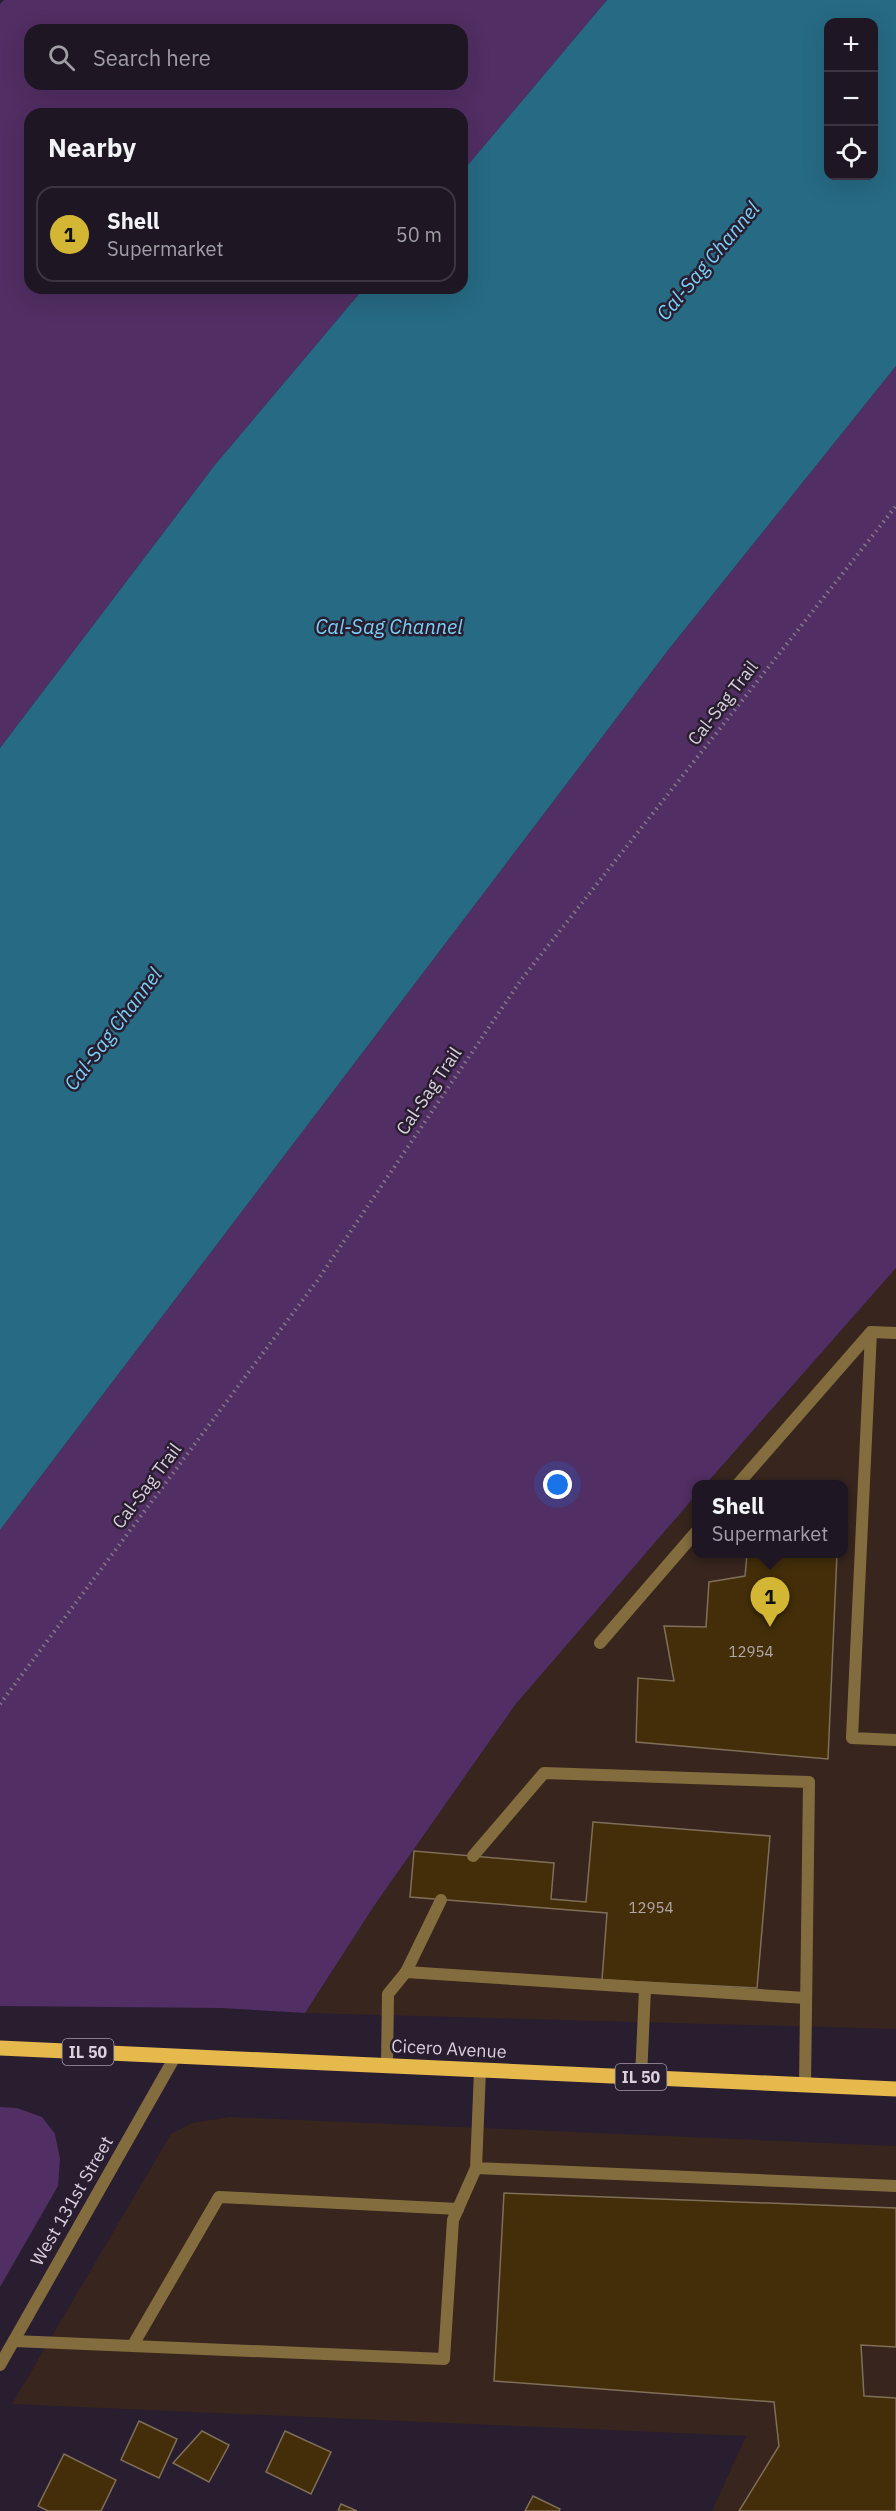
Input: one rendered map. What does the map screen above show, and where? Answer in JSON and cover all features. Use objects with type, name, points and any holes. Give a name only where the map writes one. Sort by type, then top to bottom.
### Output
[{"type":"main road","name":"Cicero Avenue","points":[[0,2048],[896,2089]]},
{"type":"street","points":[[871,1332],[896,1333]]},
{"type":"street","points":[[742,1480],[871,1332]]},
{"type":"street","points":[[871,1332],[852,1738],[896,1740]]},
{"type":"street","points":[[600,1643],[692,1537]]},
{"type":"street","points":[[473,1856],[544,1773],[809,1782],[805,2085]]},
{"type":"street","points":[[387,2065],[388,1994],[406,1972],[441,1900]]},
{"type":"street","points":[[406,1972],[806,1998]]},
{"type":"street","points":[[641,2077],[645,1989]]},
{"type":"street","name":"West 131st Street","points":[[0,2365],[176,2055]]},
{"type":"street","points":[[14,2341],[444,2359],[453,2220],[476,2168],[480,2070]]},
{"type":"street","points":[[476,2168],[896,2186]]},
{"type":"street","points":[[133,2345],[219,2197],[458,2209]]},
{"type":"path","name":"Cal-Sag Trail","points":[[0,1704],[317,1281],[521,980],[896,506]]},
{"type":"shaded area","points":[[4,0],[607,0],[468,165],[468,108],[24,108],[24,294],[359,294],[214,466],[0,748],[0,4]]},
{"type":"shaded area","points":[[896,366],[896,1268],[710,1480],[692,1480],[692,1500],[515,1705],[374,1906],[305,2013],[220,2008],[0,2006],[0,1530],[669,649]]},
{"type":"shaded area","points":[[896,1268],[896,2029],[305,2013],[374,1906],[515,1705],[692,1500],[692,1558],[848,1558],[848,1480],[710,1480]]},
{"type":"shaded area","points":[[0,2107],[17,2108],[42,2117],[55,2134],[60,2159],[58,2186],[0,2287]]},
{"type":"shaded area","points":[[230,2117],[896,2146],[896,2511],[712,2511],[746,2436],[12,2404],[171,2134],[192,2123]]},
{"type":"water","name":"Cal-Sag Channel","points":[[607,0],[896,0],[896,366],[669,649],[0,1530],[0,748],[214,466],[359,294],[468,294],[468,165]]},
{"type":"building","points":[[747,1558],[837,1558],[828,1759],[636,1742],[638,1678],[674,1681],[664,1626],[706,1627],[709,1582],[745,1576]]},
{"type":"building","points":[[593,1822],[770,1836],[757,1988],[602,1980],[607,1913],[410,1897],[414,1851],[554,1863],[551,1899],[586,1902]]},
{"type":"building","points":[[504,2193],[896,2208],[896,2347],[861,2345],[864,2396],[896,2398],[896,2511],[739,2511],[779,2446],[774,2402],[494,2381]]},
{"type":"building","points":[[139,2421],[177,2439],[159,2478],[121,2460]]},
{"type":"building","points":[[202,2431],[229,2445],[209,2482],[173,2463]]},
{"type":"building","points":[[285,2431],[331,2452],[311,2494],[266,2472]]},
{"type":"building","points":[[64,2454],[116,2480],[101,2511],[48,2511],[38,2506]]},
{"type":"building","points":[[533,2496],[560,2509],[559,2511],[525,2511]]},
{"type":"building","points":[[341,2504],[357,2511],[338,2511]]},
{"type":"place","name":"Shell","points":[[770,1627]]}]
